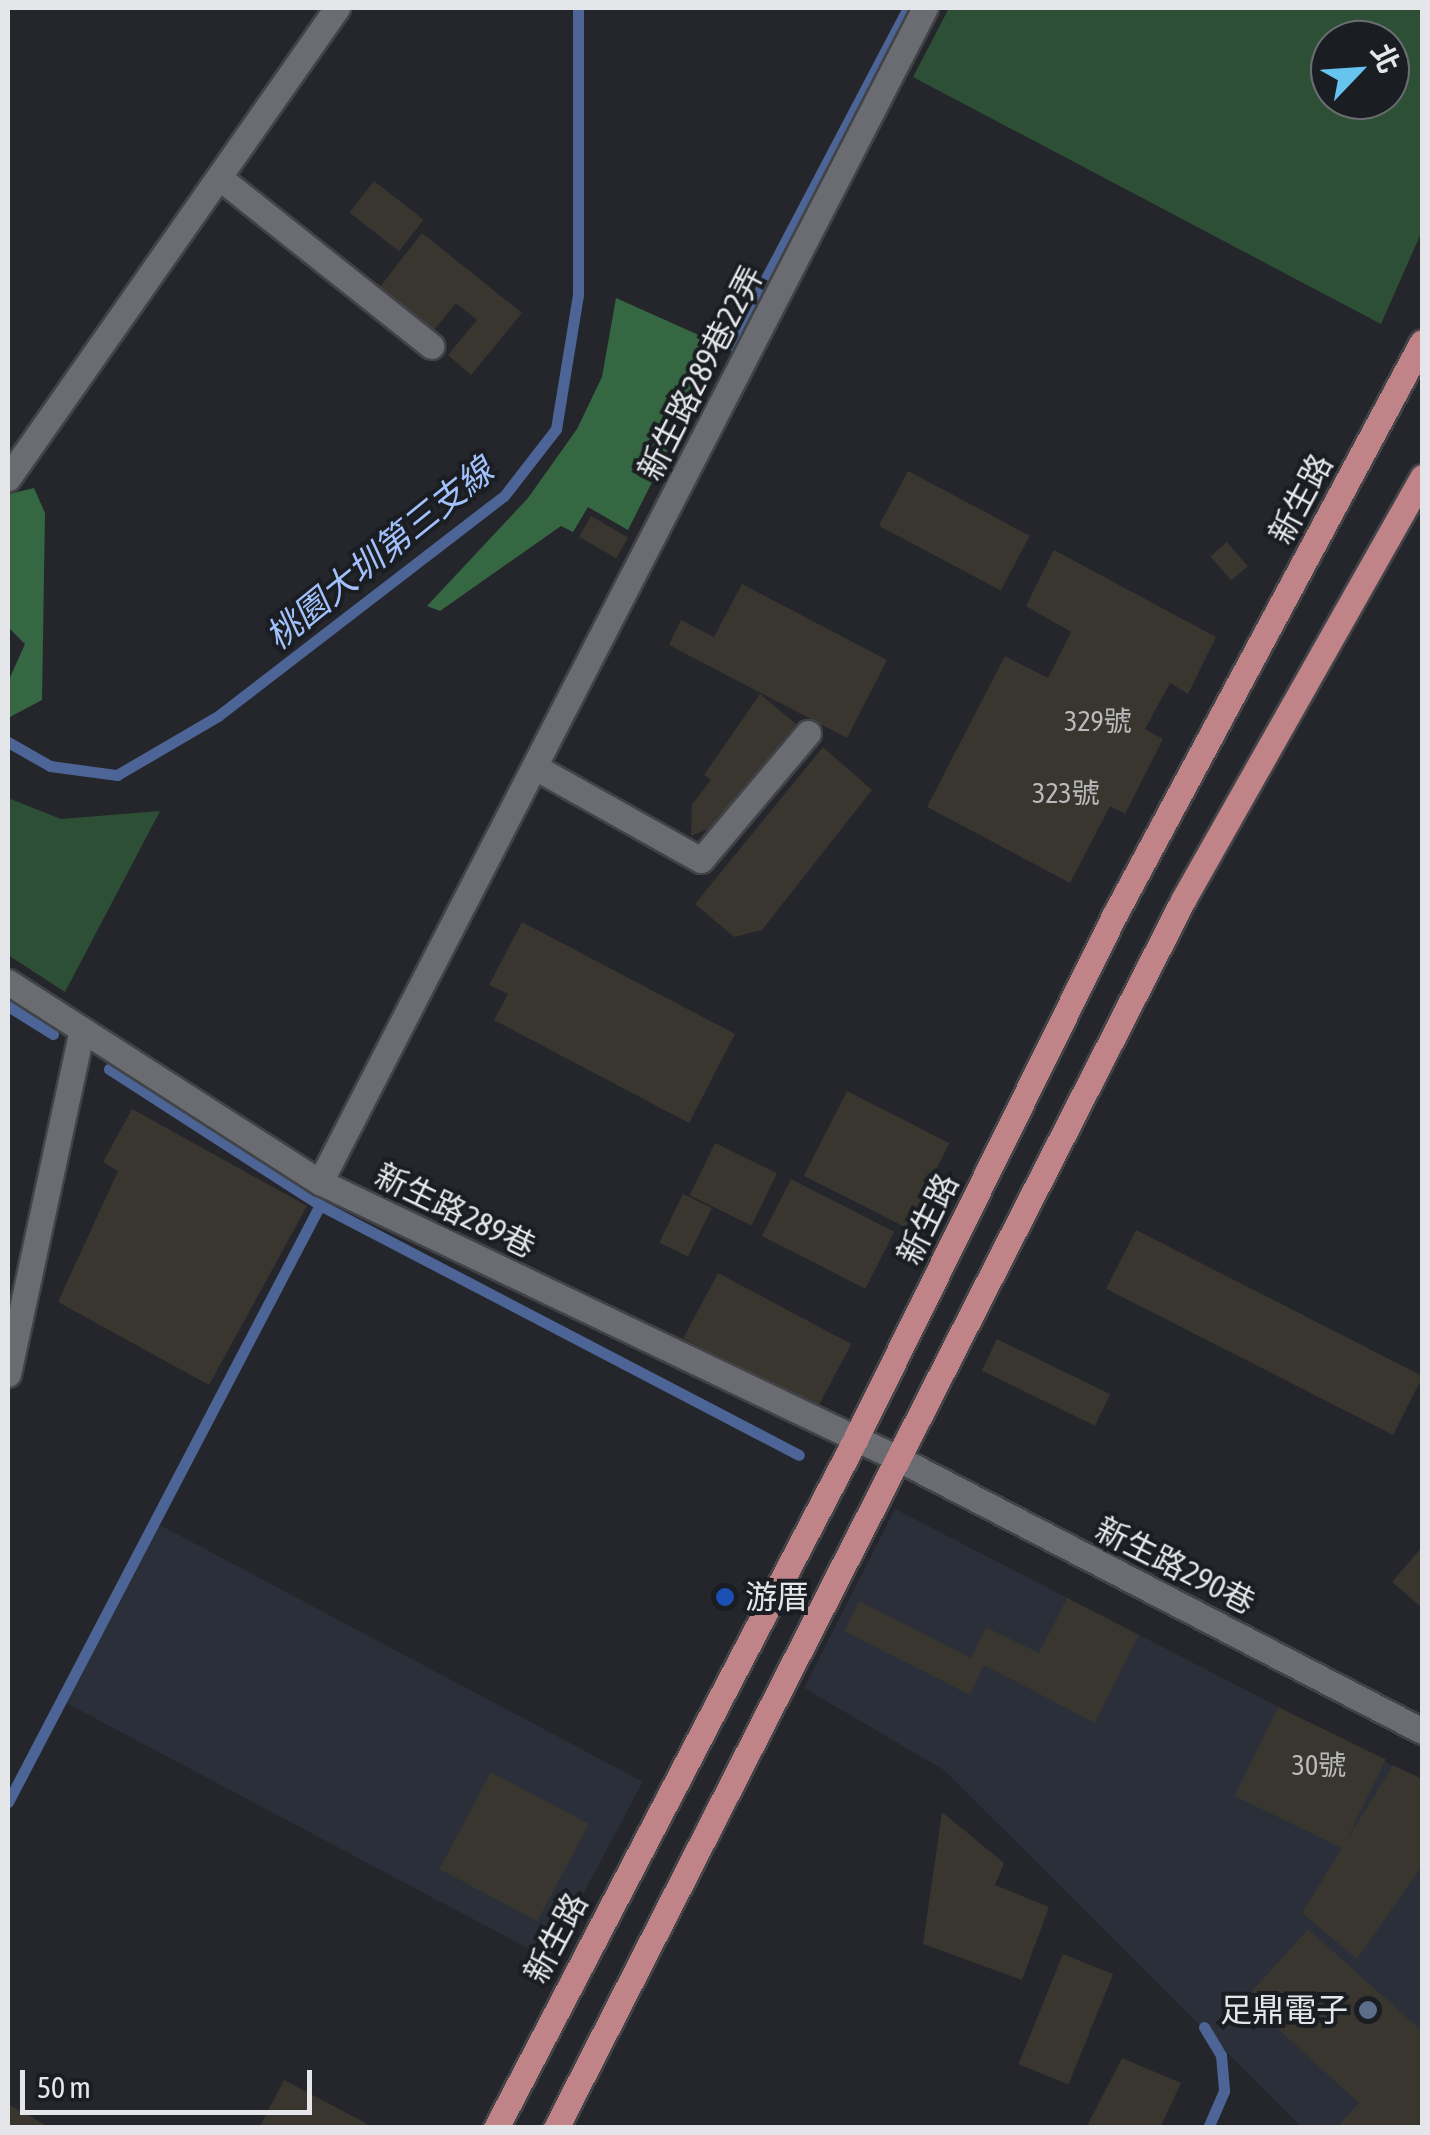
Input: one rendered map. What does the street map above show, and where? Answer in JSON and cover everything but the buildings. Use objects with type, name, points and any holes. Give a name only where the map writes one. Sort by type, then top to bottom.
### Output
[{"type":"main road","name":"新生路","points":[[496,2128],[855,1440],[1114,916],[1422,342]]},
{"type":"main road","points":[[559,2126],[1183,900],[1422,478]]},
{"type":"lane","points":[[8,478],[336,8]]},
{"type":"lane","name":"新生路289巷22弄","points":[[320,1182],[924,8]]},
{"type":"lane","points":[[220,178],[431,346]]},
{"type":"lane","points":[[535,768],[701,860],[808,733]]},
{"type":"lane","name":"新生路289巷","points":[[8,982],[320,1182],[897,1458]]},
{"type":"lane","points":[[8,1374],[82,1030]]},
{"type":"lane","name":"新生路290巷","points":[[897,1458],[1422,1731]]},
{"type":"shaded area","points":[[895,1509],[1422,1781],[1422,2127],[1302,2127],[944,1770],[804,1688]]},
{"type":"shaded area","points":[[158,1524],[643,1782],[548,1959],[64,1701]]},
{"type":"green space","points":[[949,8],[1422,8],[1422,231],[1381,324],[913,77]]},
{"type":"green space","points":[[616,298],[721,345],[628,530],[588,507],[573,532],[561,526],[440,611],[427,606],[528,498],[577,429],[602,377]]},
{"type":"green space","points":[[34,488],[45,513],[42,700],[8,718],[8,682],[25,644],[8,627],[9,494]]},
{"type":"green space","points":[[8,798],[61,819],[160,811],[65,992],[8,955]]},
{"type":"waterway","name":"桃園大圳第三支線","points":[[8,742],[50,766],[117,775],[218,716],[504,496],[556,429],[578,295],[578,8]]},
{"type":"waterway","points":[[731,345],[908,8]]},
{"type":"waterway","points":[[8,1006],[53,1034]]},
{"type":"waterway","points":[[109,1069],[320,1205]]},
{"type":"waterway","points":[[8,1802],[320,1205],[799,1455]]},
{"type":"waterway","points":[[1204,2027],[1221,2055],[1224,2091],[1208,2128]]},
{"type":"place","name":"游厝","points":[[725,1597]]},
{"type":"place","name":"足鼎電子","points":[[1368,2010]]}]
